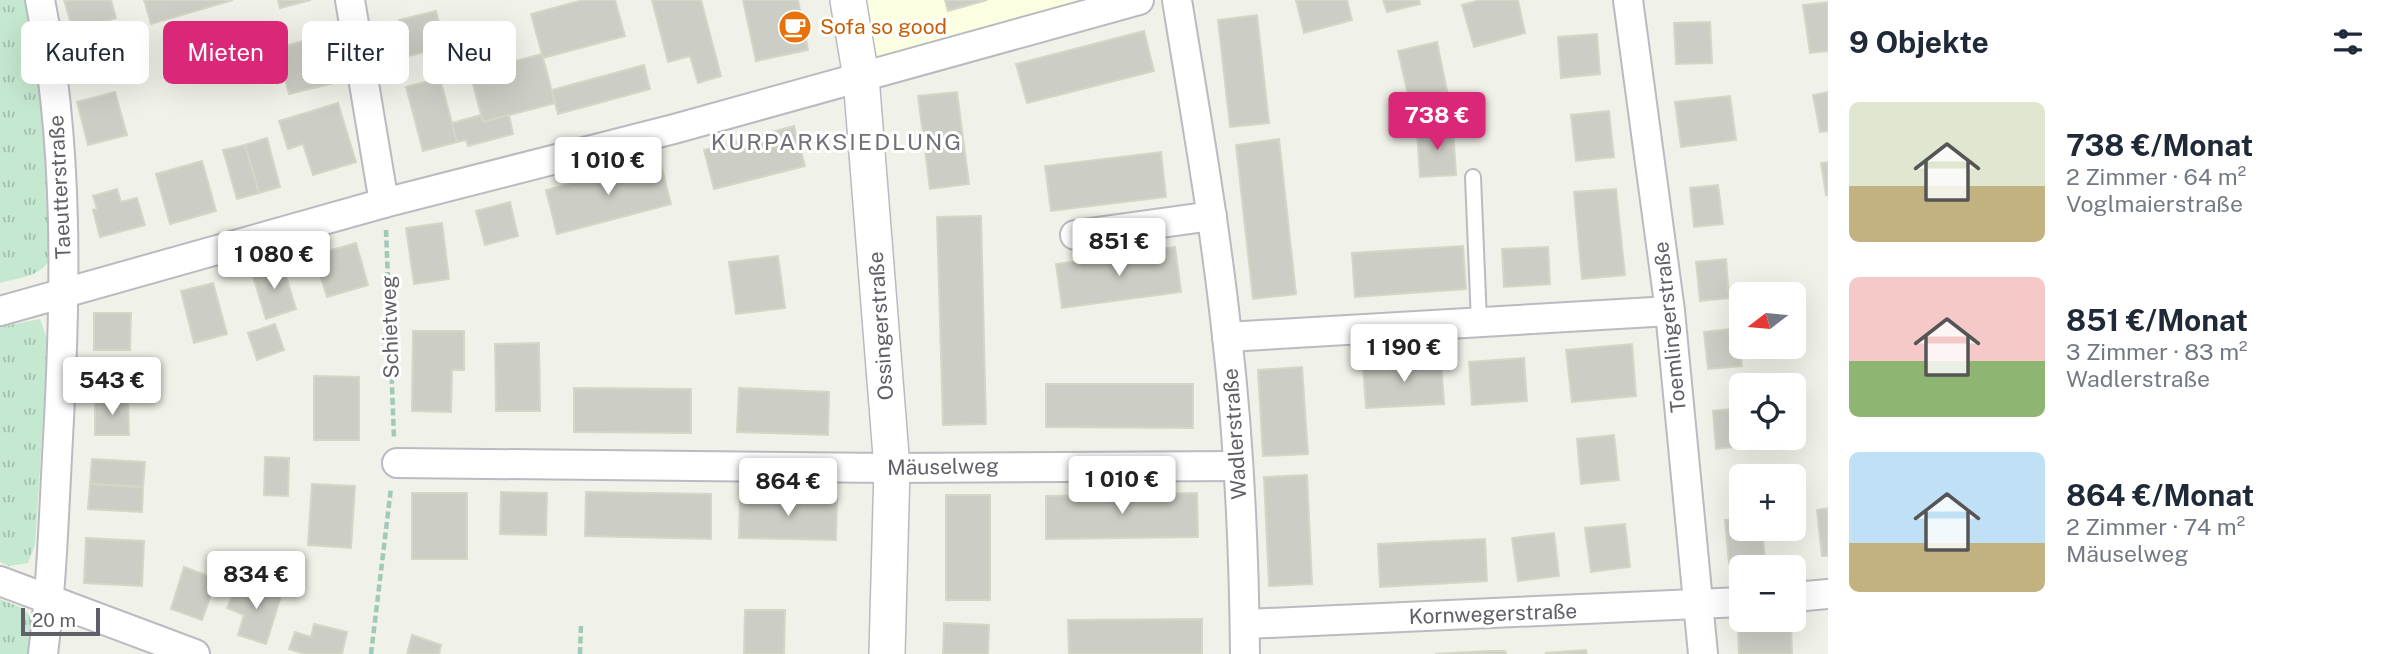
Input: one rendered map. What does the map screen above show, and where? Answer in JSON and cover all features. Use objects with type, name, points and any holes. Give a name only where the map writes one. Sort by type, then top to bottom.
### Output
[{"type":"street","name":"Taeutterstraße","points":[[40,0],[53,65],[66,292],[49,601]]},
{"type":"street","points":[[350,0],[384,203]]},
{"type":"street","name":"Ossingerstraße","points":[[848,0],[862,77],[892,468],[887,654]]},
{"type":"street","points":[[0,311],[384,203],[674,129],[1139,0]]},
{"type":"street","name":"Wadlerstraße","points":[[1177,0],[1212,216],[1227,337],[1238,466],[1245,654]]},
{"type":"street","name":"Toemlingerstraße","points":[[1628,0],[1670,311],[1703,654]]},
{"type":"street","points":[[1075,235],[1212,216]]},
{"type":"street","points":[[1227,337],[1670,311]]},
{"type":"street","name":"Mäuselweg","points":[[397,463],[892,468],[1238,466]]},
{"type":"street","points":[[0,581],[195,654]]},
{"type":"street","points":[[1806,596],[1828,594]]},
{"type":"street","points":[[43,654],[49,601]]},
{"type":"street","name":"Kornwegerstraße","points":[[1245,624],[1729,603]]},
{"type":"lane","points":[[1473,177],[1479,322]]},
{"type":"path","name":"Schietweg","points":[[372,654],[390,494],[397,463],[384,203]]},
{"type":"path","points":[[580,654],[581,623]]},
{"type":"shaded area","points":[[860,0],[1124,0],[873,68]]},
{"type":"green space","points":[[0,0],[32,0],[36,21],[21,21],[21,84],[45,84],[54,252],[39,271],[0,283]]},
{"type":"green space","points":[[40,319],[48,342],[35,545],[28,563],[9,566],[0,562],[0,327]]},
{"type":"green space","points":[[0,599],[22,608],[33,619],[34,654],[0,654]]},
{"type":"building","points":[[64,0],[111,0],[116,18],[105,21],[70,21]]},
{"type":"building","points":[[144,0],[233,0],[151,24]]},
{"type":"building","points":[[278,0],[311,0],[280,8]]},
{"type":"building","points":[[583,0],[615,0],[625,36],[543,58],[531,14]]},
{"type":"building","points":[[652,0],[701,0],[721,76],[698,83],[690,56],[668,62]]},
{"type":"building","points":[[743,0],[798,0],[808,50],[756,61]]},
{"type":"building","points":[[945,0],[987,0],[948,11]]},
{"type":"building","points":[[1296,0],[1347,0],[1352,20],[1304,33]]},
{"type":"building","points":[[1383,0],[1419,0],[1420,4],[1387,12]]},
{"type":"building","points":[[1480,0],[1518,0],[1525,33],[1474,47],[1462,5]]},
{"type":"building","points":[[1828,2],[1828,51],[1810,53],[1803,5]]},
{"type":"building","points":[[436,11],[438,21],[423,21],[423,52],[409,56],[409,21],[399,20]]},
{"type":"building","points":[[1257,15],[1269,123],[1230,127],[1218,20]]},
{"type":"building","points":[[1710,22],[1712,63],[1676,64],[1674,23]]},
{"type":"building","points":[[1144,31],[1154,71],[1027,103],[1016,64]]},
{"type":"building","points":[[1597,34],[1600,74],[1561,78],[1558,37]]},
{"type":"building","points":[[302,41],[302,84],[330,84],[289,94],[286,84],[288,45]]},
{"type":"building","points":[[1437,42],[1447,91],[1409,99],[1398,51]]},
{"type":"building","points":[[542,54],[555,103],[483,122],[473,84],[516,84],[516,61]]},
{"type":"building","points":[[644,65],[650,89],[558,114],[552,90]]},
{"type":"building","points":[[423,82],[442,84],[457,142],[423,151],[406,87]]},
{"type":"building","points":[[115,92],[127,135],[88,145],[77,102]]},
{"type":"building","points":[[957,92],[969,184],[930,189],[918,96]]},
{"type":"building","points":[[1828,92],[1828,131],[1820,132],[1813,95]]},
{"type":"building","points":[[1730,96],[1736,140],[1681,147],[1675,102]]},
{"type":"building","points":[[338,103],[356,162],[313,175],[303,144],[288,149],[279,121]]},
{"type":"building","points":[[1609,111],[1614,157],[1576,161],[1571,115]]},
{"type":"building","points":[[481,115],[483,122],[509,115],[513,134],[468,146],[466,140],[457,142],[452,123]]},
{"type":"building","points":[[794,126],[805,166],[714,189],[704,150]]},
{"type":"building","points":[[1453,128],[1456,175],[1420,177],[1417,130]]},
{"type":"building","points":[[267,138],[280,187],[259,193],[245,145]]},
{"type":"building","points":[[1279,139],[1296,294],[1253,299],[1236,145]]},
{"type":"building","points":[[245,145],[259,193],[237,199],[223,150]]},
{"type":"building","points":[[1161,152],[1166,197],[1051,211],[1045,166]]},
{"type":"building","points":[[202,161],[216,211],[170,224],[156,174]]},
{"type":"building","points":[[660,161],[671,204],[557,234],[546,190]]},
{"type":"building","points":[[1828,162],[1828,195],[1826,195],[1821,163]]},
{"type":"building","points":[[1718,185],[1723,224],[1694,227],[1690,188]]},
{"type":"building","points":[[117,189],[121,202],[137,198],[145,225],[100,237],[93,210],[97,209],[93,196]]},
{"type":"building","points":[[1616,189],[1625,275],[1582,279],[1574,192]]},
{"type":"building","points":[[510,202],[518,236],[485,245],[476,211]]},
{"type":"building","points":[[981,216],[986,424],[943,425],[937,217]]},
{"type":"building","points":[[442,223],[449,279],[414,284],[406,228]]},
{"type":"building","points":[[356,243],[368,285],[327,297],[314,255]]},
{"type":"building","points":[[1463,246],[1466,289],[1355,297],[1352,253]]},
{"type":"building","points":[[1175,247],[1181,292],[1062,308],[1056,264]]},
{"type":"building","points":[[1548,247],[1550,284],[1504,287],[1502,249]]},
{"type":"building","points":[[778,256],[785,308],[736,314],[729,262]]},
{"type":"building","points":[[1726,259],[1729,298],[1700,301],[1696,262]]},
{"type":"building","points":[[282,263],[296,309],[266,319],[252,273]]},
{"type":"building","points":[[213,283],[227,334],[194,343],[181,291]]},
{"type":"building","points":[[94,313],[131,313],[130,350],[94,350]]},
{"type":"building","points":[[275,324],[284,350],[257,360],[248,333]]},
{"type":"building","points":[[1729,329],[1729,359],[1741,359],[1742,366],[1708,369],[1704,332]]},
{"type":"building","points":[[413,331],[464,331],[464,370],[452,370],[451,412],[412,411]]},
{"type":"building","points":[[539,343],[540,411],[496,411],[495,344]]},
{"type":"building","points":[[1632,344],[1636,396],[1572,402],[1566,350]]},
{"type":"building","points":[[1524,358],[1527,401],[1472,405],[1469,362]]},
{"type":"building","points":[[1441,360],[1444,404],[1366,408],[1363,365]]},
{"type":"building","points":[[1302,367],[1308,454],[1263,456],[1258,370]]},
{"type":"building","points":[[314,376],[359,377],[359,440],[314,440]]},
{"type":"building","points":[[1046,384],[1193,384],[1193,428],[1046,427]]},
{"type":"building","points":[[574,388],[691,389],[691,433],[574,432]]},
{"type":"building","points":[[739,388],[829,392],[828,435],[737,432]]},
{"type":"building","points":[[95,398],[128,398],[129,435],[95,435]]},
{"type":"building","points":[[1729,409],[1729,448],[1716,449],[1713,411]]},
{"type":"building","points":[[1614,435],[1619,480],[1581,484],[1577,439]]},
{"type":"building","points":[[265,457],[289,458],[288,496],[264,495]]},
{"type":"building","points":[[92,459],[145,462],[143,487],[90,484]]},
{"type":"building","points":[[1307,475],[1312,584],[1269,586],[1264,477]]},
{"type":"building","points":[[90,484],[143,487],[142,512],[88,509]]},
{"type":"building","points":[[312,484],[355,486],[351,548],[308,545]]},
{"type":"building","points":[[501,492],[547,493],[546,535],[500,534]]},
{"type":"building","points":[[586,492],[711,494],[711,539],[585,536]]},
{"type":"building","points":[[412,493],[467,493],[467,559],[412,559]]},
{"type":"building","points":[[1197,493],[1198,537],[1046,539],[1046,496]]},
{"type":"building","points":[[946,495],[990,495],[990,600],[946,600]]},
{"type":"building","points":[[740,496],[837,498],[836,540],[739,538]]},
{"type":"building","points":[[1828,508],[1828,556],[1822,556],[1817,510]]},
{"type":"building","points":[[1725,520],[1729,520],[1729,541],[1763,541],[1765,555],[1729,555],[1729,564]]},
{"type":"building","points":[[1625,524],[1630,567],[1591,572],[1585,528]]},
{"type":"building","points":[[1554,533],[1559,576],[1518,581],[1512,538]]},
{"type":"building","points":[[86,538],[144,541],[142,586],[84,583]]},
{"type":"building","points":[[1485,539],[1487,581],[1380,587],[1378,544]]},
{"type":"building","points":[[184,567],[217,579],[202,620],[171,609]]},
{"type":"building","points":[[253,584],[282,593],[266,644],[238,635],[244,615],[227,608],[236,587],[251,592]]},
{"type":"building","points":[[745,610],[785,610],[784,654],[744,654]]},
{"type":"building","points":[[1202,619],[1202,654],[1069,654],[1068,620]]},
{"type":"building","points":[[944,623],[989,625],[988,654],[943,654]]},
{"type":"building","points":[[314,624],[347,632],[342,654],[305,654],[289,649],[295,632],[311,637]]},
{"type":"building","points":[[1738,632],[1791,632],[1792,654],[1739,654]]},
{"type":"building","points":[[412,635],[441,645],[439,654],[407,654]]},
{"type":"building","points":[[1586,650],[1587,654],[1546,654],[1546,653]]},
{"type":"building","points":[[1505,651],[1506,654],[1435,654]]},
{"type":"place","name":"Sofa so good","points":[[795,27]]},
{"type":"district","name":"KURPARKSIEDLUNG","points":[[837,142]]}]
